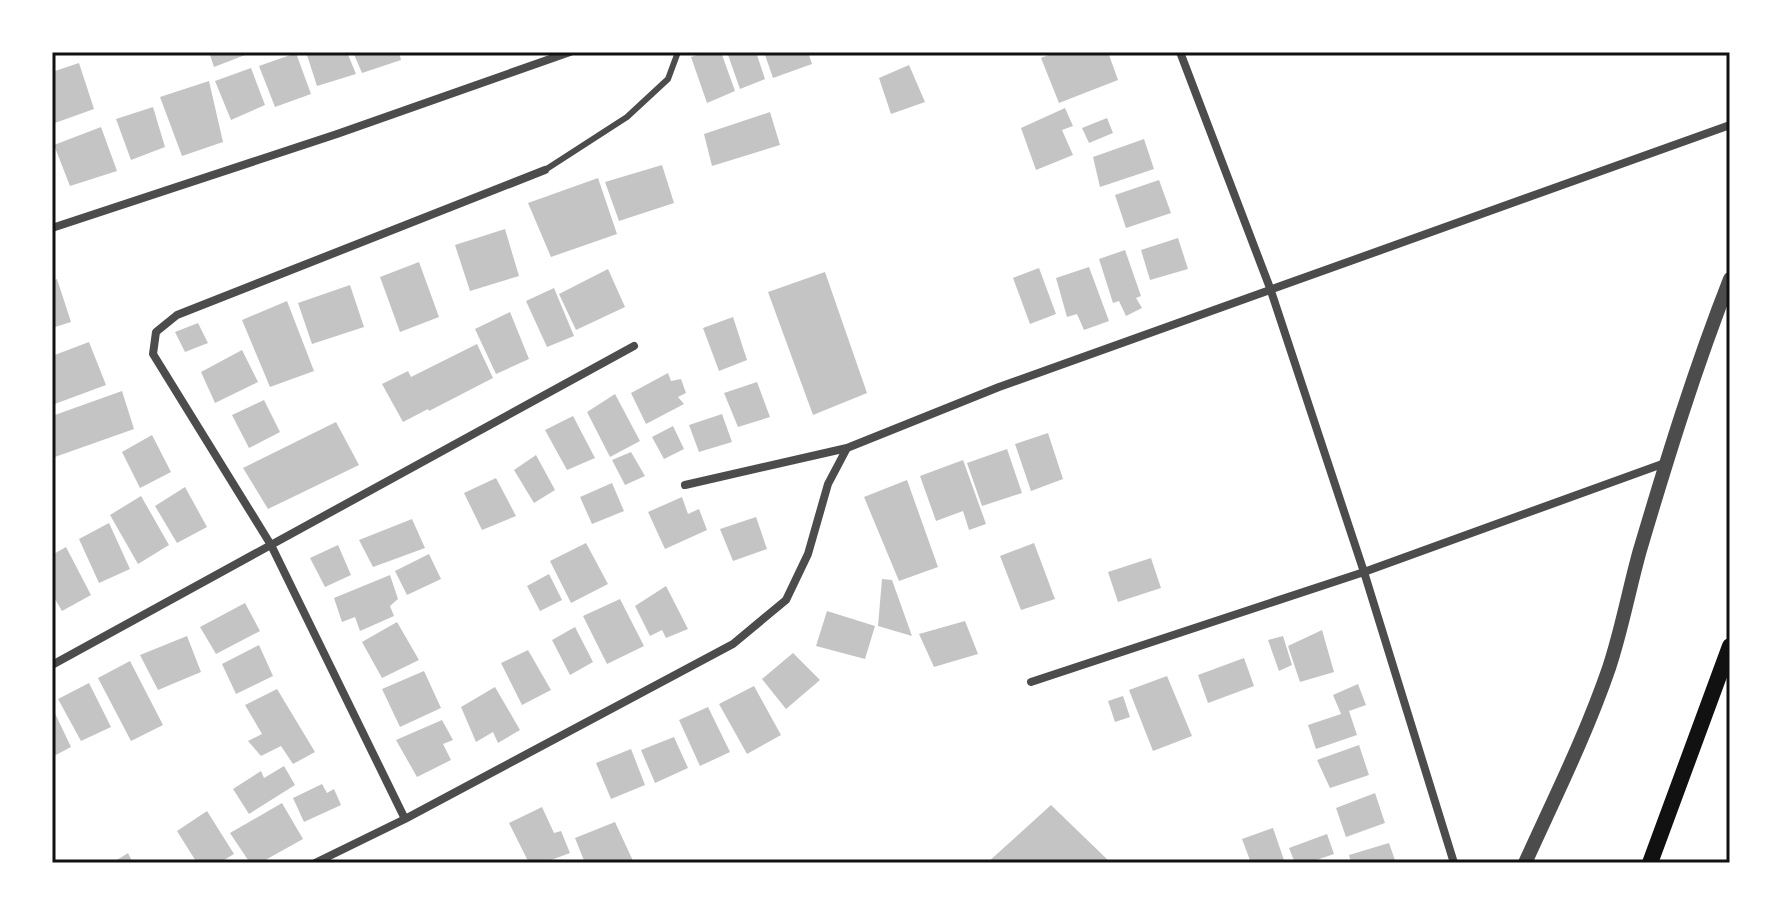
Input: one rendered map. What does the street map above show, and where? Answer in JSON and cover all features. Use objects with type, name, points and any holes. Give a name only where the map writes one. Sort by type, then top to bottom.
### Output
[{"type":"main road","points":[[1650,863],[1730,646]]},
{"type":"street","points":[[52,228],[337,134],[570,52]]},
{"type":"street","points":[[1180,52],[1270,288],[1364,572],[1454,863]]},
{"type":"street","points":[[685,485],[847,448],[999,387],[1730,125]]},
{"type":"street","points":[[405,819],[271,545],[153,354],[156,332],[177,315],[545,170]]},
{"type":"street","points":[[1525,863],[1570,765],[1609,667],[1667,463],[1705,343],[1730,279]]},
{"type":"street","points":[[52,665],[634,346]]},
{"type":"street","points":[[315,863],[405,819],[733,644],[786,600],[808,554],[828,484],[847,448]]},
{"type":"street","points":[[1031,682],[1364,572],[1667,463]]},
{"type":"lane","points":[[545,170],[627,117],[668,79],[678,52]]},
{"type":"building","points":[[209,52],[253,52],[214,67]]},
{"type":"building","points":[[306,52],[347,52],[356,74],[317,86]]},
{"type":"building","points":[[353,52],[399,52],[401,60],[362,73]]},
{"type":"building","points":[[706,52],[721,52],[735,91],[707,103],[691,57]]},
{"type":"building","points":[[727,52],[756,52],[765,79],[740,89]]},
{"type":"building","points":[[764,52],[808,52],[812,64],[773,78]]},
{"type":"building","points":[[1056,52],[1108,52],[1118,80],[1059,103],[1041,58]]},
{"type":"building","points":[[296,53],[311,94],[275,107],[259,66]]},
{"type":"building","points":[[79,63],[94,109],[52,124],[52,72]]},
{"type":"building","points":[[909,65],[925,102],[891,114],[879,78]]},
{"type":"building","points":[[251,68],[265,105],[231,120],[215,81]]},
{"type":"building","points":[[209,81],[223,142],[182,156],[160,97]]},
{"type":"building","points":[[153,107],[165,147],[131,160],[116,119]]},
{"type":"building","points":[[1065,108],[1073,126],[1062,130],[1073,155],[1036,170],[1021,128]]},
{"type":"building","points":[[770,112],[780,145],[712,166],[704,134]]},
{"type":"building","points":[[1107,118],[1113,133],[1089,143],[1082,128]]},
{"type":"building","points":[[101,127],[117,171],[70,186],[54,145]]},
{"type":"building","points":[[1144,139],[1154,169],[1100,187],[1093,157]]},
{"type":"building","points":[[662,165],[674,203],[619,221],[605,182]]},
{"type":"building","points":[[598,178],[617,234],[551,257],[528,203]]},
{"type":"building","points":[[1159,180],[1171,213],[1126,228],[1115,195]]},
{"type":"building","points":[[505,229],[519,276],[470,291],[455,245]]},
{"type":"building","points":[[1178,238],[1188,269],[1150,280],[1141,250]]},
{"type":"building","points":[[1125,250],[1141,296],[1136,298],[1142,308],[1126,316],[1119,301],[1113,303],[1099,259]]},
{"type":"building","points":[[419,262],[439,317],[400,332],[380,277]]},
{"type":"building","points":[[1089,267],[1109,321],[1084,330],[1077,314],[1067,317],[1056,278]]},
{"type":"building","points":[[1039,268],[1056,314],[1030,324],[1013,278]]},
{"type":"building","points":[[608,269],[625,307],[576,330],[559,294]]},
{"type":"building","points":[[825,272],[867,393],[813,415],[768,292]]},
{"type":"building","points":[[57,279],[71,322],[52,328],[52,281]]},
{"type":"building","points":[[350,285],[364,327],[312,344],[298,303]]},
{"type":"building","points":[[554,288],[574,336],[547,347],[526,301]]},
{"type":"building","points":[[287,301],[314,371],[270,387],[242,320]]},
{"type":"building","points":[[510,312],[529,359],[496,374],[475,329]]},
{"type":"building","points":[[733,317],[747,360],[719,371],[703,328]]},
{"type":"building","points":[[198,323],[208,343],[185,352],[175,332]]},
{"type":"building","points":[[89,342],[106,385],[52,405],[52,356]]},
{"type":"building","points":[[477,344],[493,378],[403,422],[382,384],[408,371],[411,377]]},
{"type":"building","points":[[242,350],[258,382],[215,403],[201,372]]},
{"type":"building","points":[[668,373],[671,381],[681,379],[686,393],[678,397],[684,404],[646,424],[631,393]]},
{"type":"building","points":[[757,382],[770,417],[738,427],[724,393]]},
{"type":"building","points":[[122,391],[134,429],[52,458],[52,416]]},
{"type":"building","points":[[615,394],[640,441],[610,457],[587,412]]},
{"type":"building","points":[[264,400],[280,432],[249,448],[232,415]]},
{"type":"building","points":[[722,414],[732,442],[699,452],[689,425]]},
{"type":"building","points":[[573,416],[595,458],[567,470],[545,430]]},
{"type":"building","points":[[336,422],[359,465],[268,509],[243,468]]},
{"type":"building","points":[[673,426],[684,449],[664,459],[652,437]]},
{"type":"building","points":[[1048,433],[1063,479],[1031,491],[1015,444]]},
{"type":"building","points":[[152,435],[171,472],[140,488],[122,452]]},
{"type":"building","points":[[1007,449],[1022,493],[982,506],[967,463]]},
{"type":"building","points":[[631,452],[645,476],[625,485],[612,460]]},
{"type":"building","points":[[536,455],[555,490],[534,503],[514,470]]},
{"type":"building","points":[[963,460],[986,524],[969,530],[963,511],[936,521],[920,476]]},
{"type":"building","points":[[496,478],[516,516],[482,530],[464,493]]},
{"type":"building","points":[[907,480],[938,567],[899,581],[864,497]]},
{"type":"building","points":[[612,483],[624,511],[592,524],[580,497]]},
{"type":"building","points":[[185,487],[207,527],[177,543],[155,506]]},
{"type":"building","points":[[141,496],[169,545],[138,564],[110,515]]},
{"type":"building","points":[[682,497],[688,514],[699,509],[707,530],[665,549],[648,512]]},
{"type":"building","points":[[756,517],[767,549],[733,561],[720,529]]},
{"type":"building","points":[[412,519],[425,548],[373,567],[359,540]]},
{"type":"building","points":[[109,523],[130,569],[99,583],[79,539]]},
{"type":"building","points":[[586,543],[608,584],[571,603],[550,561]]},
{"type":"building","points":[[1034,543],[1055,599],[1021,610],[1000,556]]},
{"type":"building","points":[[338,545],[351,575],[325,587],[310,558]]},
{"type":"building","points":[[66,547],[91,595],[62,611],[52,594],[52,555]]},
{"type":"building","points":[[429,554],[441,579],[407,595],[395,571]]},
{"type":"building","points":[[1151,558],[1161,588],[1118,602],[1108,572]]},
{"type":"building","points":[[549,574],[562,600],[540,611],[527,586]]},
{"type":"building","points":[[390,575],[398,599],[390,606],[394,616],[360,631],[355,617],[342,622],[334,598]]},
{"type":"building","points":[[882,579],[892,580],[912,636],[878,626]]},
{"type":"building","points":[[666,586],[688,629],[666,638],[662,630],[650,636],[635,606]]},
{"type":"building","points":[[620,599],[644,646],[607,664],[583,616]]},
{"type":"building","points":[[245,603],[260,631],[216,654],[200,627]]},
{"type":"building","points":[[827,611],[875,626],[865,659],[816,646]]},
{"type":"building","points":[[965,621],[978,654],[934,667],[919,634]]},
{"type":"building","points":[[397,622],[419,660],[382,678],[362,642]]},
{"type":"building","points":[[575,627],[593,662],[570,675],[552,640]]},
{"type":"building","points":[[1322,630],[1334,672],[1300,682],[1288,646]]},
{"type":"building","points":[[187,636],[201,672],[158,690],[140,655]]},
{"type":"building","points":[[1283,636],[1292,665],[1279,671],[1268,640]]},
{"type":"building","points":[[259,645],[273,676],[236,694],[222,664]]},
{"type":"building","points":[[528,650],[551,690],[522,705],[501,663]]},
{"type":"building","points":[[793,653],[820,680],[786,709],[762,679]]},
{"type":"building","points":[[1244,658],[1254,686],[1208,703],[1198,675]]},
{"type":"building","points":[[130,661],[163,725],[131,741],[98,678]]},
{"type":"building","points":[[424,671],[441,708],[400,727],[382,689]]},
{"type":"building","points":[[1167,676],[1192,736],[1153,751],[1129,690]]},
{"type":"building","points":[[89,683],[111,727],[81,741],[58,699]]},
{"type":"building","points":[[1358,684],[1366,705],[1349,711],[1357,735],[1316,749],[1308,725],[1341,714],[1333,695]]},
{"type":"building","points":[[754,686],[781,735],[747,754],[719,704]]},
{"type":"building","points":[[495,687],[520,730],[498,743],[493,732],[476,742],[461,707]]},
{"type":"building","points":[[277,689],[315,752],[293,764],[281,746],[261,756],[248,741],[262,734],[245,705]]},
{"type":"building","points":[[1123,696],[1130,717],[1115,722],[1108,701]]},
{"type":"building","points":[[52,707],[71,747],[52,757]]},
{"type":"building","points":[[708,707],[730,752],[700,766],[679,720]]},
{"type":"building","points":[[442,720],[453,740],[443,744],[451,760],[417,777],[396,740]]},
{"type":"building","points":[[674,737],[688,768],[655,783],[641,750]]},
{"type":"building","points":[[1359,745],[1369,775],[1330,788],[1317,760]]},
{"type":"building","points":[[631,749],[645,785],[611,799],[596,763]]},
{"type":"building","points":[[284,766],[295,785],[249,814],[233,789],[261,771],[264,778]]},
{"type":"building","points":[[322,784],[327,793],[334,789],[341,805],[304,822],[293,798]]},
{"type":"building","points":[[1375,793],[1385,823],[1346,837],[1336,808]]},
{"type":"building","points":[[282,803],[303,839],[260,863],[250,863],[230,833]]},
{"type":"building","points":[[1051,805],[1111,863],[987,863]]},
{"type":"building","points":[[542,807],[554,833],[561,831],[570,853],[543,863],[529,863],[509,823]]},
{"type":"building","points":[[207,811],[234,854],[219,863],[197,863],[177,831]]},
{"type":"building","points":[[615,822],[634,863],[585,863],[575,838]]},
{"type":"building","points":[[1273,828],[1285,863],[1251,863],[1242,839]]},
{"type":"building","points":[[1327,834],[1334,854],[1308,863],[1295,863],[1289,848]]},
{"type":"building","points":[[1389,843],[1396,863],[1351,863],[1349,855]]},
{"type":"building","points":[[128,853],[133,863],[112,863]]}]
